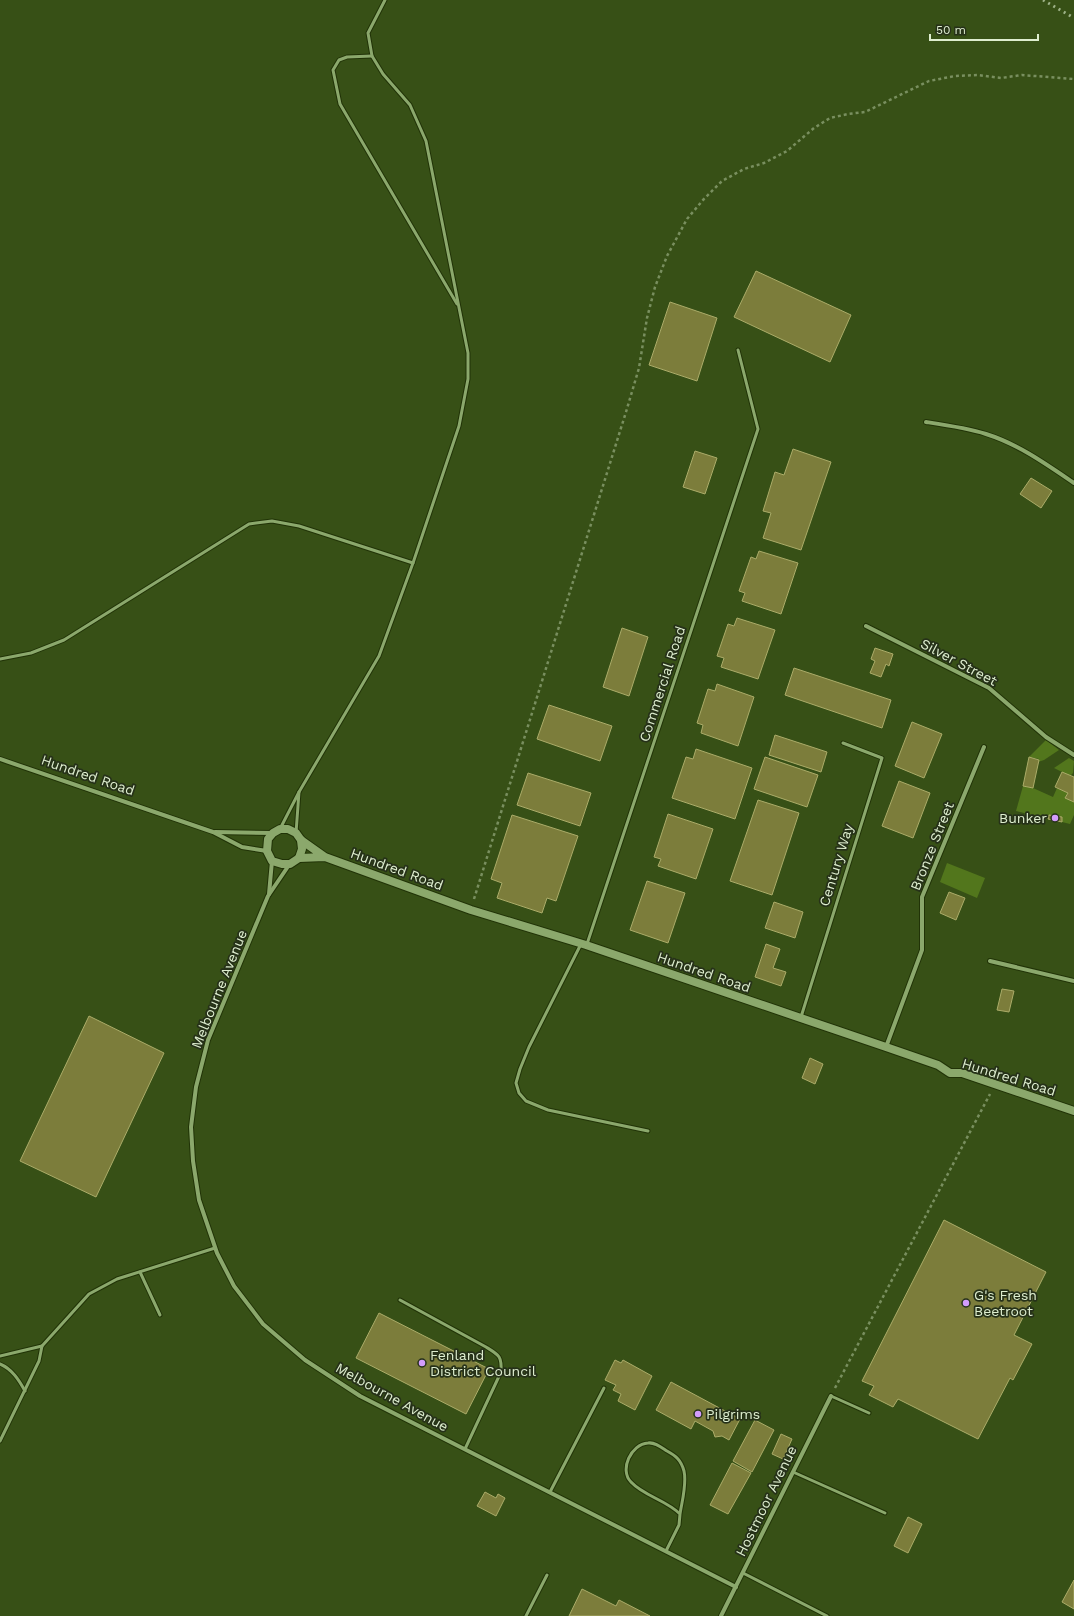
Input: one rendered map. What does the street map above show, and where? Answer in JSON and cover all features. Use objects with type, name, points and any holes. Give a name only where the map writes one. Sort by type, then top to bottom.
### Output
[{"type":"street","points":[[926,422],[986,434],[1010,444],[1042,461],[1074,483]]},
{"type":"street","name":"Silver Street","points":[[866,626],[989,688],[1046,737],[1074,755]]},
{"type":"street","name":"Bronze Street","points":[[886,1046],[922,950],[922,896],[984,747]]},
{"type":"street","name":"Hundred Road","points":[[0,759],[213,832],[242,847],[267,850]]},
{"type":"street","name":"Hundred Road","points":[[213,832],[277,831],[288,829],[296,832],[302,840],[325,857],[471,910],[583,944],[886,1046],[938,1065],[950,1073],[962,1073],[1074,1111]]},
{"type":"street","points":[[277,831],[268,839],[267,850],[272,861],[282,864],[290,864],[299,858],[302,849],[302,840]]},
{"type":"street","name":"Hundred Road","points":[[299,858],[325,857]]},
{"type":"street","name":"Melbourne Avenue","points":[[268,896],[272,861]]},
{"type":"street","name":"Melbourne Avenue","points":[[290,864],[268,896],[208,1040],[196,1087],[191,1127],[193,1161],[199,1200],[215,1248],[234,1286],[262,1324],[305,1360],[360,1396],[736,1587]]},
{"type":"street","points":[[990,962],[1074,981]]},
{"type":"street","name":"Hostmoor Avenue","points":[[721,1616],[831,1396]]},
{"type":"lane","points":[[277,831],[379,656],[413,563],[459,426],[468,379],[468,353],[426,141],[410,105],[383,74],[372,56],[368,33],[385,0]]},
{"type":"lane","points":[[372,56],[347,57],[339,60],[333,70],[340,104],[459,307]]},
{"type":"lane","name":"Commercial Road","points":[[648,1131],[548,1110],[526,1101],[519,1093],[516,1083],[524,1058],[583,944],[758,429],[738,350]]},
{"type":"lane","points":[[0,659],[31,653],[64,640],[249,524],[272,521],[299,526],[413,563]]},
{"type":"lane","name":"Century Way","points":[[800,1018],[882,758],[843,743]]},
{"type":"lane","points":[[296,832],[299,792]]},
{"type":"lane","points":[[0,1442],[39,1361],[42,1346],[89,1294],[117,1279],[215,1248]]},
{"type":"lane","points":[[140,1272],[160,1315]]},
{"type":"lane","points":[[400,1300],[498,1354],[502,1361],[501,1372],[465,1449]]},
{"type":"lane","points":[[0,1356],[42,1346]]},
{"type":"lane","points":[[0,1364],[12,1372],[19,1380],[25,1391]]},
{"type":"lane","points":[[550,1492],[604,1388]]},
{"type":"lane","points":[[831,1396],[869,1413]]},
{"type":"lane","points":[[666,1551],[679,1525],[684,1472],[679,1458],[654,1443],[641,1444],[630,1455],[625,1468],[626,1474],[631,1482],[672,1506],[680,1514]]},
{"type":"lane","points":[[793,1472],[884,1513]]},
{"type":"lane","points":[[743,1573],[827,1616]]},
{"type":"lane","points":[[526,1616],[547,1575]]},
{"type":"path","points":[[471,910],[639,368],[647,318],[655,287],[667,256],[686,219],[722,181],[744,169],[764,163],[787,152],[814,128],[830,118],[865,112],[929,81],[955,76],[977,75],[1001,78],[1022,75],[1074,79]]},
{"type":"path","points":[[831,1396],[995,1084]]},
{"type":"green space","points":[[1046,740],[1059,750],[1044,760],[1038,762],[1039,759],[1029,757]]},
{"type":"green space","points":[[1069,758],[1074,761],[1073,773],[1070,776],[1054,768]]},
{"type":"green space","points":[[1023,786],[1033,788],[1053,797],[1057,788],[1068,793],[1065,798],[1074,802],[1074,815],[1070,824],[1062,822],[1062,817],[1050,815],[1048,819],[1016,811]]},
{"type":"green space","points":[[947,863],[985,878],[977,898],[940,882]]},
{"type":"building","points":[[756,271],[851,315],[830,362],[734,317]]},
{"type":"building","points":[[670,302],[717,318],[697,381],[649,365]]},
{"type":"building","points":[[793,449],[831,462],[801,550],[763,538],[771,513],[763,511],[775,472],[784,475]]},
{"type":"building","points":[[695,451],[717,458],[705,494],[683,487]]},
{"type":"building","points":[[1031,478],[1052,491],[1041,508],[1020,494]]},
{"type":"building","points":[[759,551],[798,563],[781,614],[742,601],[745,593],[739,591],[751,557],[756,559]]},
{"type":"building","points":[[737,618],[775,630],[758,679],[721,667],[724,658],[717,656],[728,624],[734,626]]},
{"type":"building","points":[[622,628],[648,637],[629,696],[603,687]]},
{"type":"building","points":[[875,648],[893,654],[889,666],[886,664],[881,677],[870,673],[875,661],[871,659]]},
{"type":"building","points":[[794,668],[891,700],[882,728],[785,695]]},
{"type":"building","points":[[717,684],[754,697],[738,746],[701,733],[703,725],[697,723],[708,689],[715,691]]},
{"type":"building","points":[[549,705],[612,726],[600,761],[537,739]]},
{"type":"building","points":[[912,722],[942,734],[924,778],[895,766]]},
{"type":"building","points":[[775,735],[827,752],[821,772],[769,755]]},
{"type":"building","points":[[696,749],[752,768],[735,819],[672,798],[686,757],[693,759]]},
{"type":"building","points":[[765,757],[818,775],[807,807],[754,789]]},
{"type":"building","points":[[1029,757],[1039,760],[1033,788],[1023,786]]},
{"type":"building","points":[[1062,772],[1074,777],[1074,802],[1065,798],[1068,793],[1055,787]]},
{"type":"building","points":[[528,773],[591,793],[580,826],[517,805]]},
{"type":"building","points":[[899,781],[930,793],[913,838],[882,826]]},
{"type":"building","points":[[758,800],[799,813],[772,895],[730,881]]},
{"type":"building","points":[[668,814],[713,829],[696,879],[658,866],[661,859],[654,857]]},
{"type":"building","points":[[512,815],[578,836],[556,901],[547,898],[542,913],[497,898],[502,883],[491,879]]},
{"type":"building","name":"Bunker","points":[[1049,815],[1062,817],[1062,822],[1048,819]]},
{"type":"building","points":[[647,881],[685,893],[668,943],[630,930]]},
{"type":"building","points":[[949,892],[965,898],[956,920],[940,913]]},
{"type":"building","points":[[774,902],[803,912],[795,938],[765,928]]},
{"type":"building","points":[[766,944],[780,949],[773,968],[786,972],[781,986],[755,977]]},
{"type":"building","points":[[1002,989],[1014,991],[1009,1012],[997,1010]]},
{"type":"building","points":[[89,1016],[164,1053],[96,1197],[20,1161]]},
{"type":"building","points":[[810,1058],[823,1064],[815,1084],[802,1078]]},
{"type":"building","name":"G's Fresh Beetroot","points":[[944,1220],[1046,1272],[1014,1335],[1032,1344],[1013,1380],[1010,1378],[978,1439],[898,1399],[893,1407],[869,1395],[874,1386],[862,1381]]},
{"type":"building","name":"Fenland District Council","points":[[379,1313],[489,1369],[466,1414],[356,1358]]},
{"type":"building","points":[[615,1360],[621,1363],[623,1360],[652,1376],[635,1410],[618,1401],[621,1394],[613,1390],[616,1385],[605,1380]]},
{"type":"building","name":"Pilgrims","points":[[671,1382],[740,1419],[729,1440],[722,1436],[715,1437],[713,1431],[695,1421],[691,1429],[656,1410]]},
{"type":"building","points":[[755,1420],[774,1430],[752,1472],[733,1461]]},
{"type":"building","points":[[781,1434],[792,1439],[783,1459],[772,1454]]},
{"type":"building","points":[[732,1463],[751,1473],[728,1514],[710,1505]]},
{"type":"building","points":[[485,1492],[496,1498],[498,1494],[505,1498],[496,1516],[477,1506]]},
{"type":"building","points":[[908,1517],[922,1524],[908,1553],[894,1546]]},
{"type":"building","points":[[1074,1580],[1074,1609],[1062,1602]]},
{"type":"building","points":[[582,1589],[616,1606],[619,1600],[650,1616],[569,1616]]},
{"type":"railway","points":[[1043,0],[1074,18]]},
{"type":"place","name":"Bunker","points":[[1055,818]]},
{"type":"place","name":"G's Fresh Beetroot","points":[[966,1303]]},
{"type":"place","name":"Fenland District Council","points":[[422,1363]]},
{"type":"place","name":"Pilgrims","points":[[698,1414]]}]
